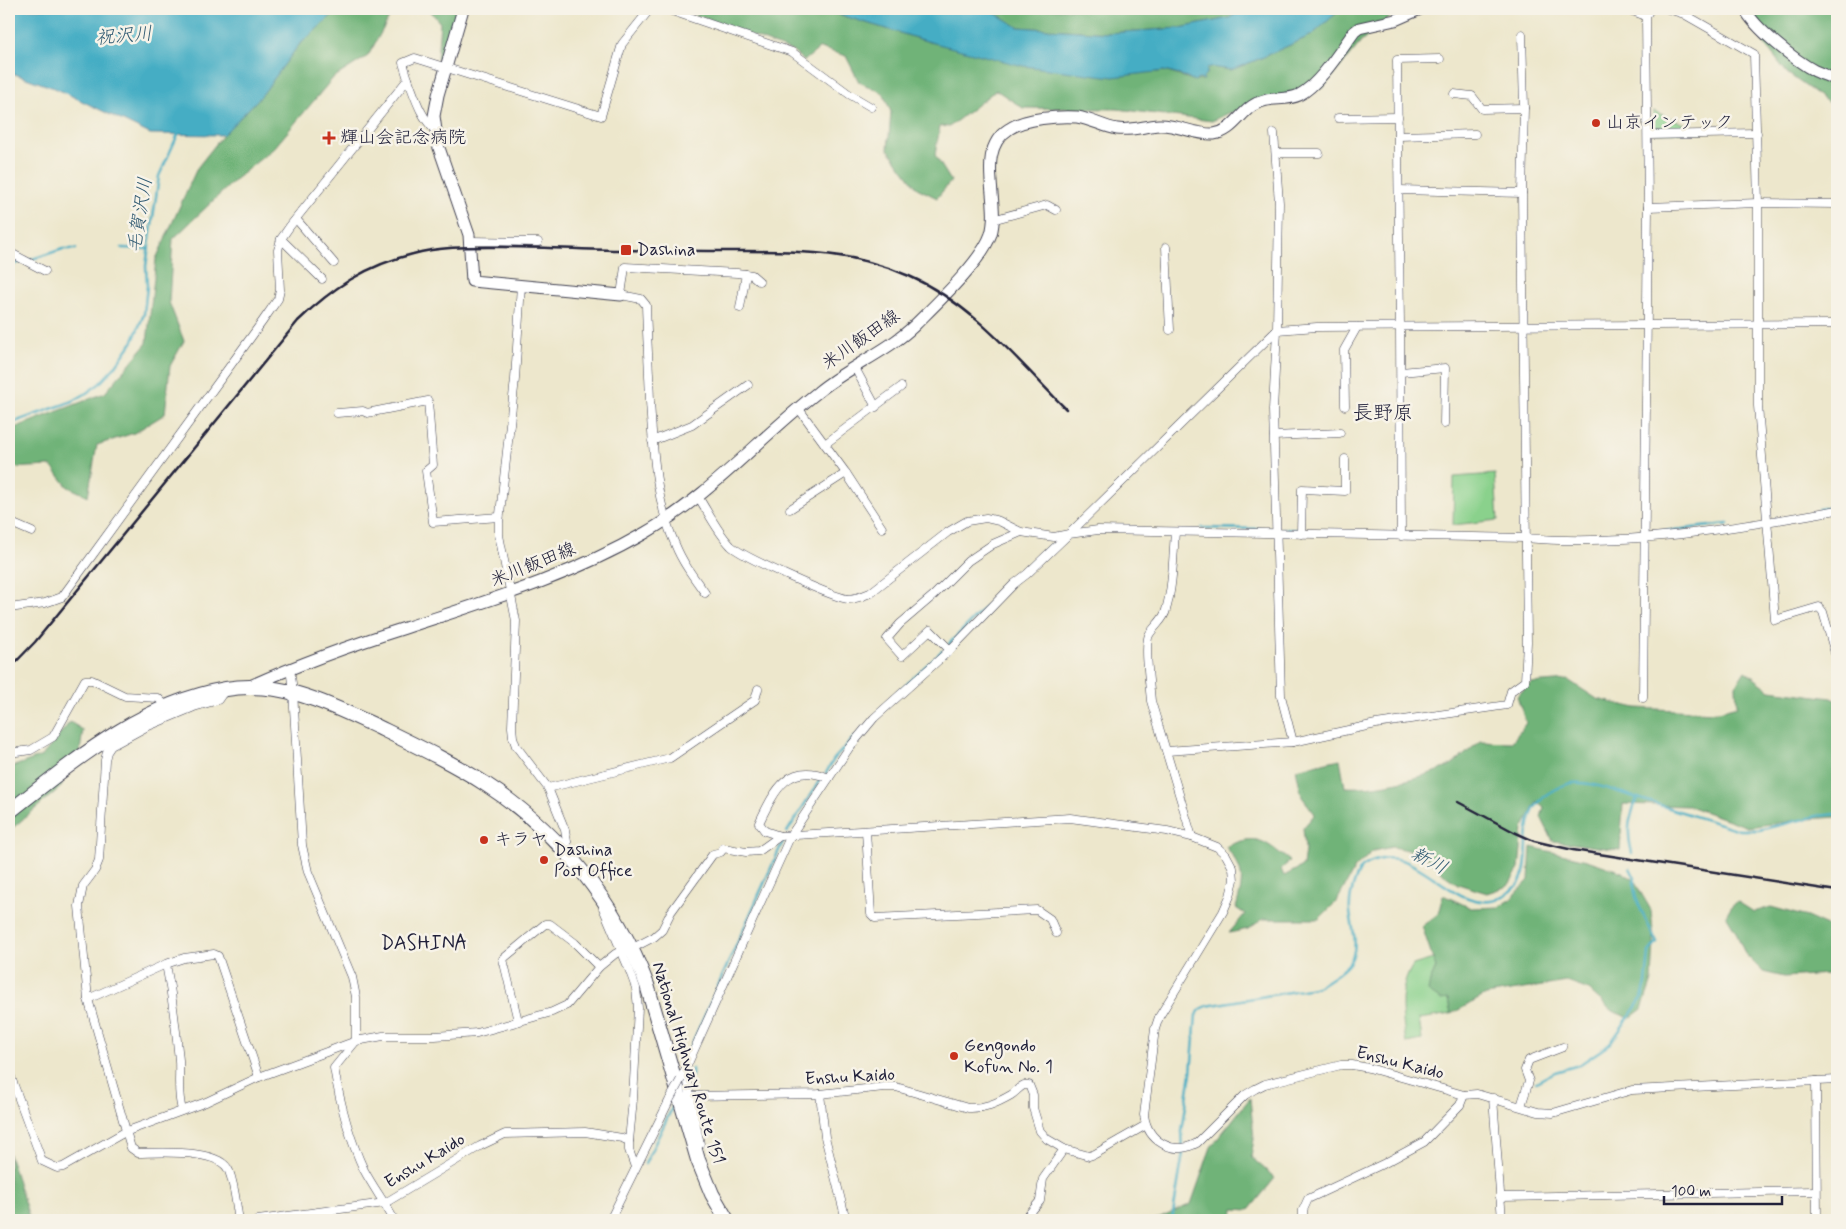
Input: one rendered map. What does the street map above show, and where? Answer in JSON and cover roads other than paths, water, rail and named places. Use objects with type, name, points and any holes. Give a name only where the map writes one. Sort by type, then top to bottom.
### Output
[{"type":"highway","name":"National Highway Route 151","points":[[9,812],[92,748],[123,729],[167,708],[225,690],[248,687],[293,691],[328,704],[460,768],[489,786],[539,825],[569,855],[603,900],[627,948],[641,969],[658,1018],[694,1149],[712,1194],[727,1220]]},
{"type":"main road","points":[[463,9],[438,94],[434,116],[440,153],[470,241],[472,281],[621,295]]},
{"type":"main road","name":"米川飯田線","points":[[248,687],[290,668],[364,641],[510,595],[606,553],[666,520],[699,498],[821,389],[897,340],[912,328],[967,270],[991,234],[991,155],[994,145],[999,137],[1016,125],[1038,120],[1080,117],[1121,130],[1134,130],[1160,124],[1214,134],[1226,130],[1242,114],[1261,101],[1302,93],[1323,73],[1359,28],[1395,20],[1420,9]]},
{"type":"main road","points":[[1745,9],[1753,22],[1799,61],[1815,71],[1837,80]]},
{"type":"street","points":[[435,130],[422,115],[404,63],[415,58],[601,116],[622,44],[650,9]]},
{"type":"street","points":[[666,9],[792,52],[849,94],[871,107]]},
{"type":"street","points":[[1632,9],[1648,12],[1643,698]]},
{"type":"street","points":[[1668,9],[1684,14],[1754,54],[1758,204],[1758,406],[1775,620],[1819,608],[1823,612],[1837,660]]},
{"type":"street","points":[[1167,752],[1293,742],[1376,724],[1507,705],[1511,691],[1525,681],[1527,642],[1522,34]]},
{"type":"street","points":[[1401,536],[1397,60],[1440,59]]},
{"type":"street","points":[[9,608],[45,603],[62,597],[278,299],[280,290],[278,250],[282,239],[408,79]]},
{"type":"street","points":[[1454,94],[1472,96],[1482,109],[1524,108]]},
{"type":"street","points":[[1338,118],[1398,117]]},
{"type":"street","points":[[1274,133],[1279,203],[1277,330],[1273,410],[1280,604],[1281,696],[1293,742]]},
{"type":"street","points":[[1648,135],[1757,133]]},
{"type":"street","points":[[1398,136],[1475,134]]},
{"type":"street","points":[[1276,153],[1319,153]]},
{"type":"street","points":[[1399,190],[1522,193]]},
{"type":"street","points":[[1648,206],[1837,204]]},
{"type":"street","points":[[992,220],[1048,205],[1056,210]]},
{"type":"street","points":[[296,219],[334,263]]},
{"type":"street","points":[[282,239],[322,279]]},
{"type":"street","points":[[470,241],[538,242]]},
{"type":"street","points":[[1166,247],[1170,330]]},
{"type":"street","points":[[9,252],[45,271]]},
{"type":"street","points":[[704,593],[679,553],[666,520],[659,494],[652,441],[646,305],[641,299],[621,295],[625,266],[746,274],[752,275],[759,280]]},
{"type":"street","points":[[740,308],[746,274]]},
{"type":"street","points":[[521,285],[515,378],[499,517],[499,535],[516,621],[512,727],[516,746],[548,788],[566,830],[569,855]]},
{"type":"street","points":[[610,1220],[635,1167],[681,1079],[791,835],[850,748],[874,718],[950,650],[1014,584],[1069,534],[1277,330],[1357,327],[1837,324]]},
{"type":"street","points":[[1345,406],[1344,350],[1357,327]]},
{"type":"street","points":[[855,368],[876,408]]},
{"type":"street","points":[[1401,372],[1445,368],[1444,424]]},
{"type":"street","points":[[652,441],[692,425],[748,385]]},
{"type":"street","points":[[825,444],[876,408],[901,387]]},
{"type":"street","points":[[337,413],[363,411],[367,413],[428,401],[433,465],[426,470],[433,522],[499,517]]},
{"type":"street","points":[[799,409],[846,473],[882,528]]},
{"type":"street","points":[[1274,436],[1340,433]]},
{"type":"street","points":[[1301,534],[1302,489],[1345,491],[1345,458]]},
{"type":"street","points":[[790,509],[846,473]]},
{"type":"street","points":[[699,498],[717,528],[732,547],[792,577],[847,599],[857,598],[870,593],[948,532],[967,521],[986,518],[999,521],[1021,532],[1054,537],[1098,530],[1525,538],[1558,541],[1644,537],[1732,528],[1837,510]]},
{"type":"street","points":[[9,522],[32,532]]},
{"type":"street","points":[[950,650],[930,630],[902,656],[887,639],[900,624],[934,595],[968,561],[993,544],[1021,532]]},
{"type":"street","points":[[1175,532],[1167,608],[1148,639],[1152,701],[1192,837]]},
{"type":"street","points":[[290,668],[302,845],[308,872],[352,977],[356,997],[356,1041],[334,1068],[336,1079],[345,1121],[354,1146],[365,1172],[394,1220]]},
{"type":"street","points":[[9,753],[31,750],[53,737],[85,680],[92,680],[126,696],[158,698],[167,708]]},
{"type":"street","points":[[548,788],[670,758],[755,700],[758,689]]},
{"type":"street","points":[[225,690],[218,700],[194,707],[146,727],[111,746],[105,760],[99,860],[95,870],[83,886],[78,906],[88,1000],[131,1148],[138,1153],[196,1155],[216,1158],[224,1163],[229,1171],[239,1220]]},
{"type":"street","points":[[830,778],[809,771],[794,774],[772,795],[759,823],[765,832],[780,836],[1070,818],[1168,831],[1192,837],[1217,847],[1226,855],[1233,868],[1234,880],[1224,912],[1160,1017],[1155,1029],[1145,1105],[1146,1125]]},
{"type":"street","points":[[866,831],[871,914],[875,918],[1037,910],[1050,919],[1056,933]]},
{"type":"street","points":[[9,1072],[39,1157],[46,1164],[57,1168],[63,1167],[125,1132],[206,1102],[260,1077],[356,1041],[383,1036],[435,1036],[477,1033],[552,1012],[567,1005],[599,967],[627,948],[654,937],[662,930],[671,912],[713,854],[721,852],[723,848],[759,852],[780,836]]},
{"type":"street","points":[[518,1021],[503,958],[545,924],[550,924],[575,943],[599,967]]},
{"type":"street","points":[[627,948],[636,988],[638,1008],[634,1092],[629,1141],[629,1150],[635,1167]]},
{"type":"street","points":[[88,1000],[166,964],[184,958],[214,954],[218,956],[260,1077]]},
{"type":"street","points":[[166,964],[175,1018],[180,1073],[178,1096],[182,1110]]},
{"type":"street","points":[[1521,1106],[1529,1081],[1525,1070],[1529,1060],[1563,1047]]},
{"type":"street","name":"Enshu Kaido","points":[[690,1096],[820,1094],[884,1086],[896,1087],[977,1109],[987,1107],[1013,1094],[1024,1085],[1029,1085],[1033,1095],[1032,1108],[1040,1131],[1047,1139],[1064,1148],[1089,1156],[1146,1125],[1152,1136],[1167,1146],[1189,1147],[1197,1142],[1245,1095],[1255,1089],[1265,1084],[1341,1065],[1369,1068],[1464,1094],[1477,1094],[1538,1112],[1554,1113],[1632,1090],[1837,1080]]},
{"type":"street","points":[[686,1068],[700,1144],[694,1149]]},
{"type":"street","points":[[1816,1082],[1817,1220]]},
{"type":"street","points":[[820,1094],[825,1137],[846,1220]]},
{"type":"street","points":[[1303,1220],[1303,1210],[1308,1199],[1385,1163],[1424,1142],[1460,1105],[1464,1094]]},
{"type":"street","points":[[1493,1098],[1502,1220]]},
{"type":"street","name":"Enshu Kaido","points":[[258,1220],[385,1203],[480,1146],[505,1134],[585,1132],[622,1138],[629,1141]]},
{"type":"street","points":[[1024,1220],[1040,1201],[1043,1179],[1064,1148]]},
{"type":"street","points":[[1500,1197],[1816,1190]]},
{"type":"water","name":"祝沢川","points":[[9,9],[339,9],[298,46],[262,95],[223,135],[150,134],[57,89],[9,72]]},
{"type":"water","points":[[820,9],[988,9],[1018,27],[1109,33],[1180,28],[1229,18],[1245,9],[1341,9],[1312,35],[1231,70],[1207,68],[1207,73],[1203,77],[1204,80],[1194,81],[1187,77],[1164,71],[1113,77],[1023,66],[930,42]]},
{"type":"waterway","name":"毛賀沢川","points":[[9,424],[73,401],[85,394],[99,384],[115,367],[133,341],[144,314],[147,286],[146,266],[159,176],[179,132]]},
{"type":"waterway","points":[[122,248],[149,249]]},
{"type":"waterway","points":[[29,260],[63,249],[76,249]]},
{"type":"waterway","points":[[9,266],[24,261]]},
{"type":"waterway","points":[[1819,509],[1835,506]]},
{"type":"waterway","points":[[1648,533],[1728,524]]},
{"type":"waterway","points":[[1202,528],[1270,529]]},
{"type":"waterway","points":[[1282,529],[1297,530]]},
{"type":"waterway","points":[[1578,536],[1641,533]]},
{"type":"waterway","points":[[949,644],[1012,580],[1051,545]]},
{"type":"waterway","points":[[898,692],[942,651]]},
{"type":"waterway","points":[[826,773],[834,759],[854,737]]},
{"type":"waterway","points":[[787,832],[820,780]]},
{"type":"waterway","name":"新川","points":[[1172,1220],[1183,1153],[1182,1131],[1191,1073],[1196,1015],[1207,1006],[1316,987],[1328,981],[1349,964],[1355,942],[1350,912],[1350,899],[1357,874],[1364,866],[1382,859],[1398,859],[1413,865],[1458,893],[1474,900],[1497,900],[1517,886],[1524,874],[1528,831],[1531,817],[1538,803],[1551,792],[1572,783],[1605,788],[1739,830],[1759,830],[1817,816],[1837,814]]},
{"type":"waterway","points":[[1632,853],[1629,825],[1637,798]]},
{"type":"waterway","points":[[685,1059],[784,839]]},
{"type":"waterway","points":[[1536,1082],[1555,1072],[1579,1065],[1610,1044],[1642,998],[1646,983],[1649,952],[1657,942],[1637,901],[1634,884],[1635,878],[1630,868]]},
{"type":"waterway","points":[[692,1069],[692,1076]]},
{"type":"waterway","points":[[645,1164],[673,1106]]},
{"type":"railway","points":[[9,669],[35,642],[298,321],[337,288],[365,271],[380,264],[424,251],[480,247],[655,251],[768,251],[830,254],[869,262],[909,276],[954,302],[994,335],[1066,409]]},
{"type":"railway","points":[[1458,802],[1534,841],[1573,850],[1837,891]]},
{"type":"place","name":"山京インテック","points":[[1596,123]]},
{"type":"place","name":"輝山会記念病院","points":[[329,138]]},
{"type":"place","name":"Dashina","points":[[626,250]]},
{"type":"place","name":"キラヤ","points":[[484,840]]},
{"type":"place","name":"Dashina Post Office","points":[[544,860]]},
{"type":"place","name":"Gengondo Kofun No. 1","points":[[954,1056]]},
{"type":"district","name":"長野原","points":[[1383,413]]},
{"type":"district","name":"DASHINA","points":[[424,943]]}]
